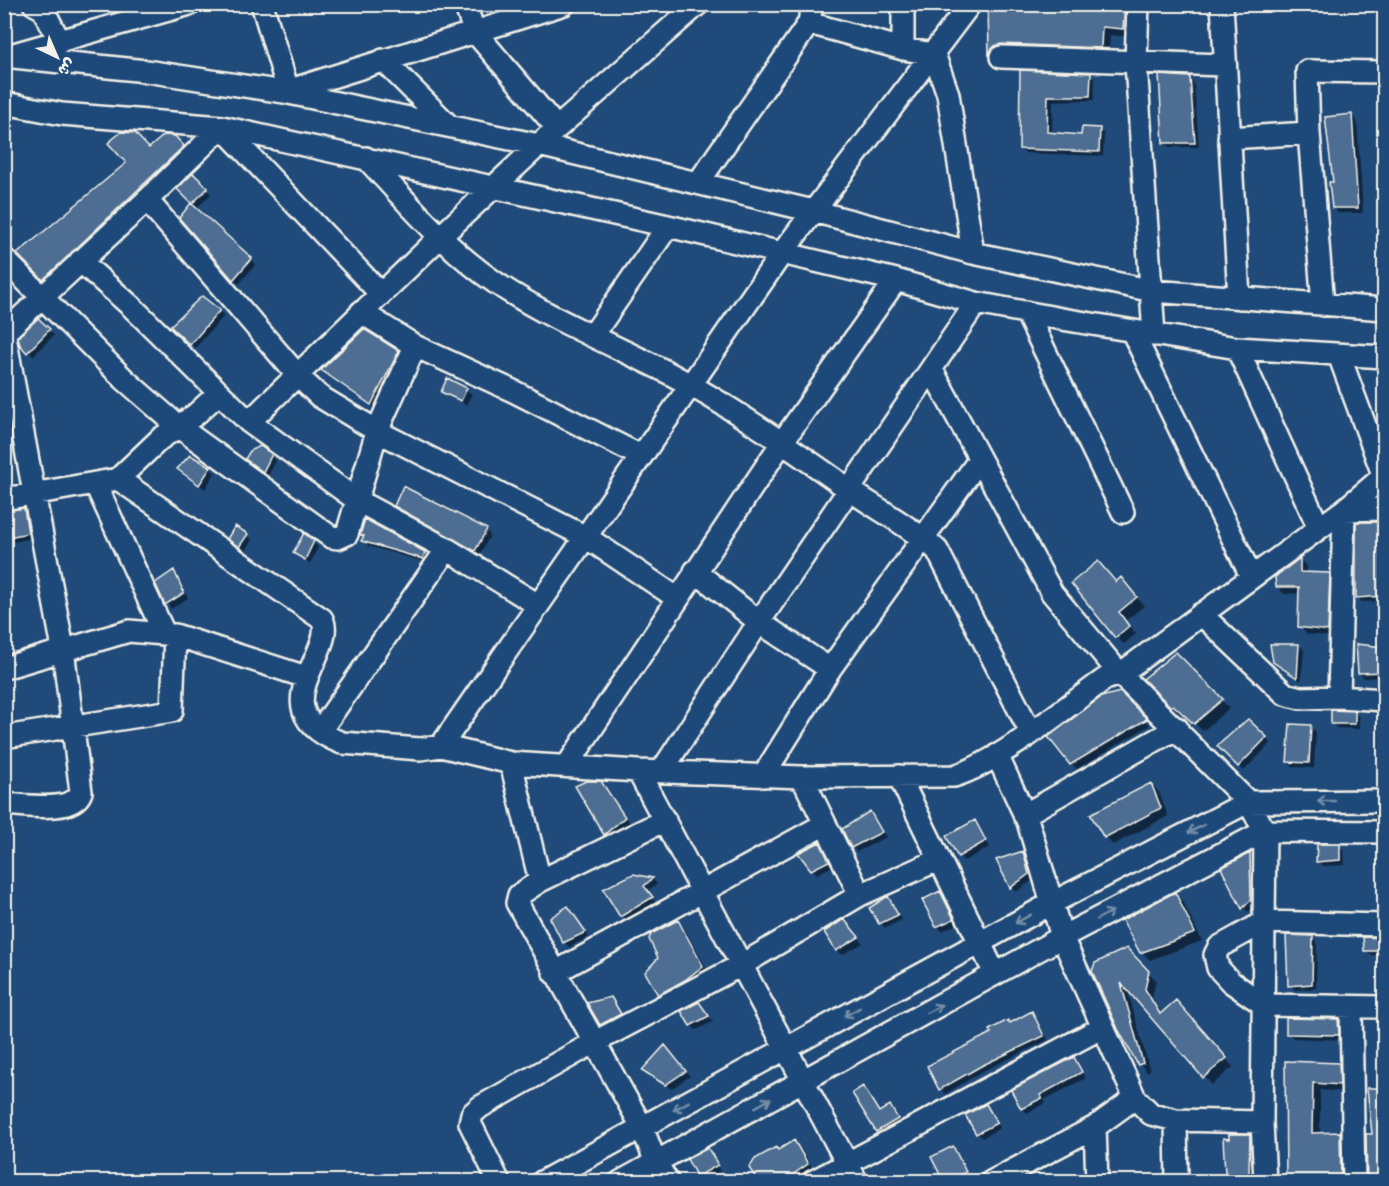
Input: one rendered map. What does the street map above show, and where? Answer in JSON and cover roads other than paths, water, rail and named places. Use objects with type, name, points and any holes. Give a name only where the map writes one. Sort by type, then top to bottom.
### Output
[{"type":"street","points":[[4,56],[190,4]]},
{"type":"street","points":[[262,4],[286,91]]},
{"type":"street","points":[[465,4],[474,31],[557,128]]},
{"type":"street","points":[[286,91],[564,4]]},
{"type":"street","points":[[249,422],[299,377],[380,293],[557,128],[698,4]]},
{"type":"street","points":[[903,4],[903,49]]},
{"type":"street","points":[[441,746],[782,253],[970,4]]},
{"type":"street","points":[[1138,4],[1136,63],[1153,291],[1154,335]]},
{"type":"street","points":[[1222,4],[1223,66],[1239,298]]},
{"type":"street","points":[[46,6],[60,42]]},
{"type":"street","points":[[698,183],[811,14],[903,49],[934,54]]},
{"type":"street","points":[[934,54],[948,94],[973,253]]},
{"type":"street","points":[[4,56],[146,71],[286,91],[539,145],[813,211],[973,253],[1153,291],[1384,309]]},
{"type":"street","points":[[1001,57],[1223,66]]},
{"type":"street","points":[[383,60],[449,126]]},
{"type":"street","points":[[1323,306],[1309,133],[1307,71],[1384,72]]},
{"type":"street","points":[[4,103],[62,114],[222,127],[668,226],[896,280],[976,303],[1237,348],[1384,357]]},
{"type":"street","points":[[4,804],[68,806],[78,800],[81,792],[63,650],[34,493],[10,392],[5,331],[42,299],[222,127]]},
{"type":"street","points":[[222,127],[380,293]]},
{"type":"street","points":[[1229,138],[1309,133]]},
{"type":"street","points":[[366,158],[440,237],[498,284],[532,305],[690,385],[783,441],[849,489],[922,537],[937,550],[1030,731]]},
{"type":"street","points":[[147,200],[299,377],[319,396],[377,430],[586,537],[677,598]]},
{"type":"street","points":[[593,334],[668,226]]},
{"type":"street","points":[[4,259],[124,379],[179,427],[331,537],[338,538],[348,534],[377,430],[415,346]]},
{"type":"street","points":[[80,261],[132,307],[249,422],[358,501],[447,549],[538,605]]},
{"type":"street","points":[[567,766],[783,441],[896,280]]},
{"type":"street","points":[[661,772],[759,622],[976,303]]},
{"type":"street","points":[[361,312],[415,346],[513,391],[641,456]]},
{"type":"street","points":[[1026,312],[1123,512]]},
{"type":"street","points":[[1132,331],[1251,576]]},
{"type":"street","points":[[1237,348],[1319,528]]},
{"type":"street","points":[[118,479],[322,619],[326,626],[325,636],[306,677],[302,694],[309,718],[320,731],[342,743],[420,749],[441,746],[511,763],[638,771],[802,777],[954,776],[969,771],[997,755],[1105,679],[1120,674],[1344,510],[1384,476],[1339,355]]},
{"type":"street","points":[[932,370],[1052,593],[1120,674],[1248,802],[1265,831],[1262,1122],[1265,1182]]},
{"type":"street","points":[[4,499],[118,479],[160,439],[179,427],[219,393]]},
{"type":"street","points":[[763,776],[830,669],[979,460]]},
{"type":"street","points":[[4,738],[172,711],[170,634],[95,483]]},
{"type":"street","points":[[1344,510],[1384,509]]},
{"type":"street","points":[[1339,697],[1344,510]]},
{"type":"street","points":[[320,731],[447,549]]},
{"type":"street","points":[[695,571],[759,622],[830,669]]},
{"type":"street","points":[[1201,614],[1285,694],[1300,698],[1339,697],[1384,700]]},
{"type":"street","points":[[4,668],[129,632],[170,634],[306,677]]},
{"type":"street","points":[[1024,815],[1177,729]]},
{"type":"street","points":[[997,755],[1024,815],[1054,902],[1062,937],[1135,1098],[1151,1114],[1176,1120],[1262,1122]]},
{"type":"street","points":[[511,763],[540,880]]},
{"type":"street","points":[[638,771],[700,892],[743,964],[857,1182]]},
{"type":"street","points":[[899,776],[995,975]]},
{"type":"street","points":[[802,777],[860,896]]},
{"type":"street","points":[[542,1182],[1054,902],[1248,802],[1384,801]]},
{"type":"street","points":[[665,820],[540,880],[519,895],[517,903],[554,973],[595,1041],[642,1127],[656,1163],[668,1182]]},
{"type":"street","points":[[554,973],[825,824]]},
{"type":"street","points":[[620,1182],[1062,937],[1265,831],[1384,832]]},
{"type":"street","points":[[499,1182],[470,1123],[472,1114],[480,1107],[595,1041],[743,964],[860,896],[938,860]]},
{"type":"street","points":[[1384,925],[1264,922],[1219,947],[1215,954],[1218,968],[1231,982],[1264,1005],[1384,1007]]},
{"type":"street","points":[[1351,1008],[1354,1182]]},
{"type":"street","points":[[812,1182],[1103,1027]]},
{"type":"street","points":[[991,1182],[1095,1127],[1135,1098]]},
{"type":"street","points":[[1176,1120],[1178,1182]]},
{"type":"street","points":[[1095,1127],[1097,1182]]}]
